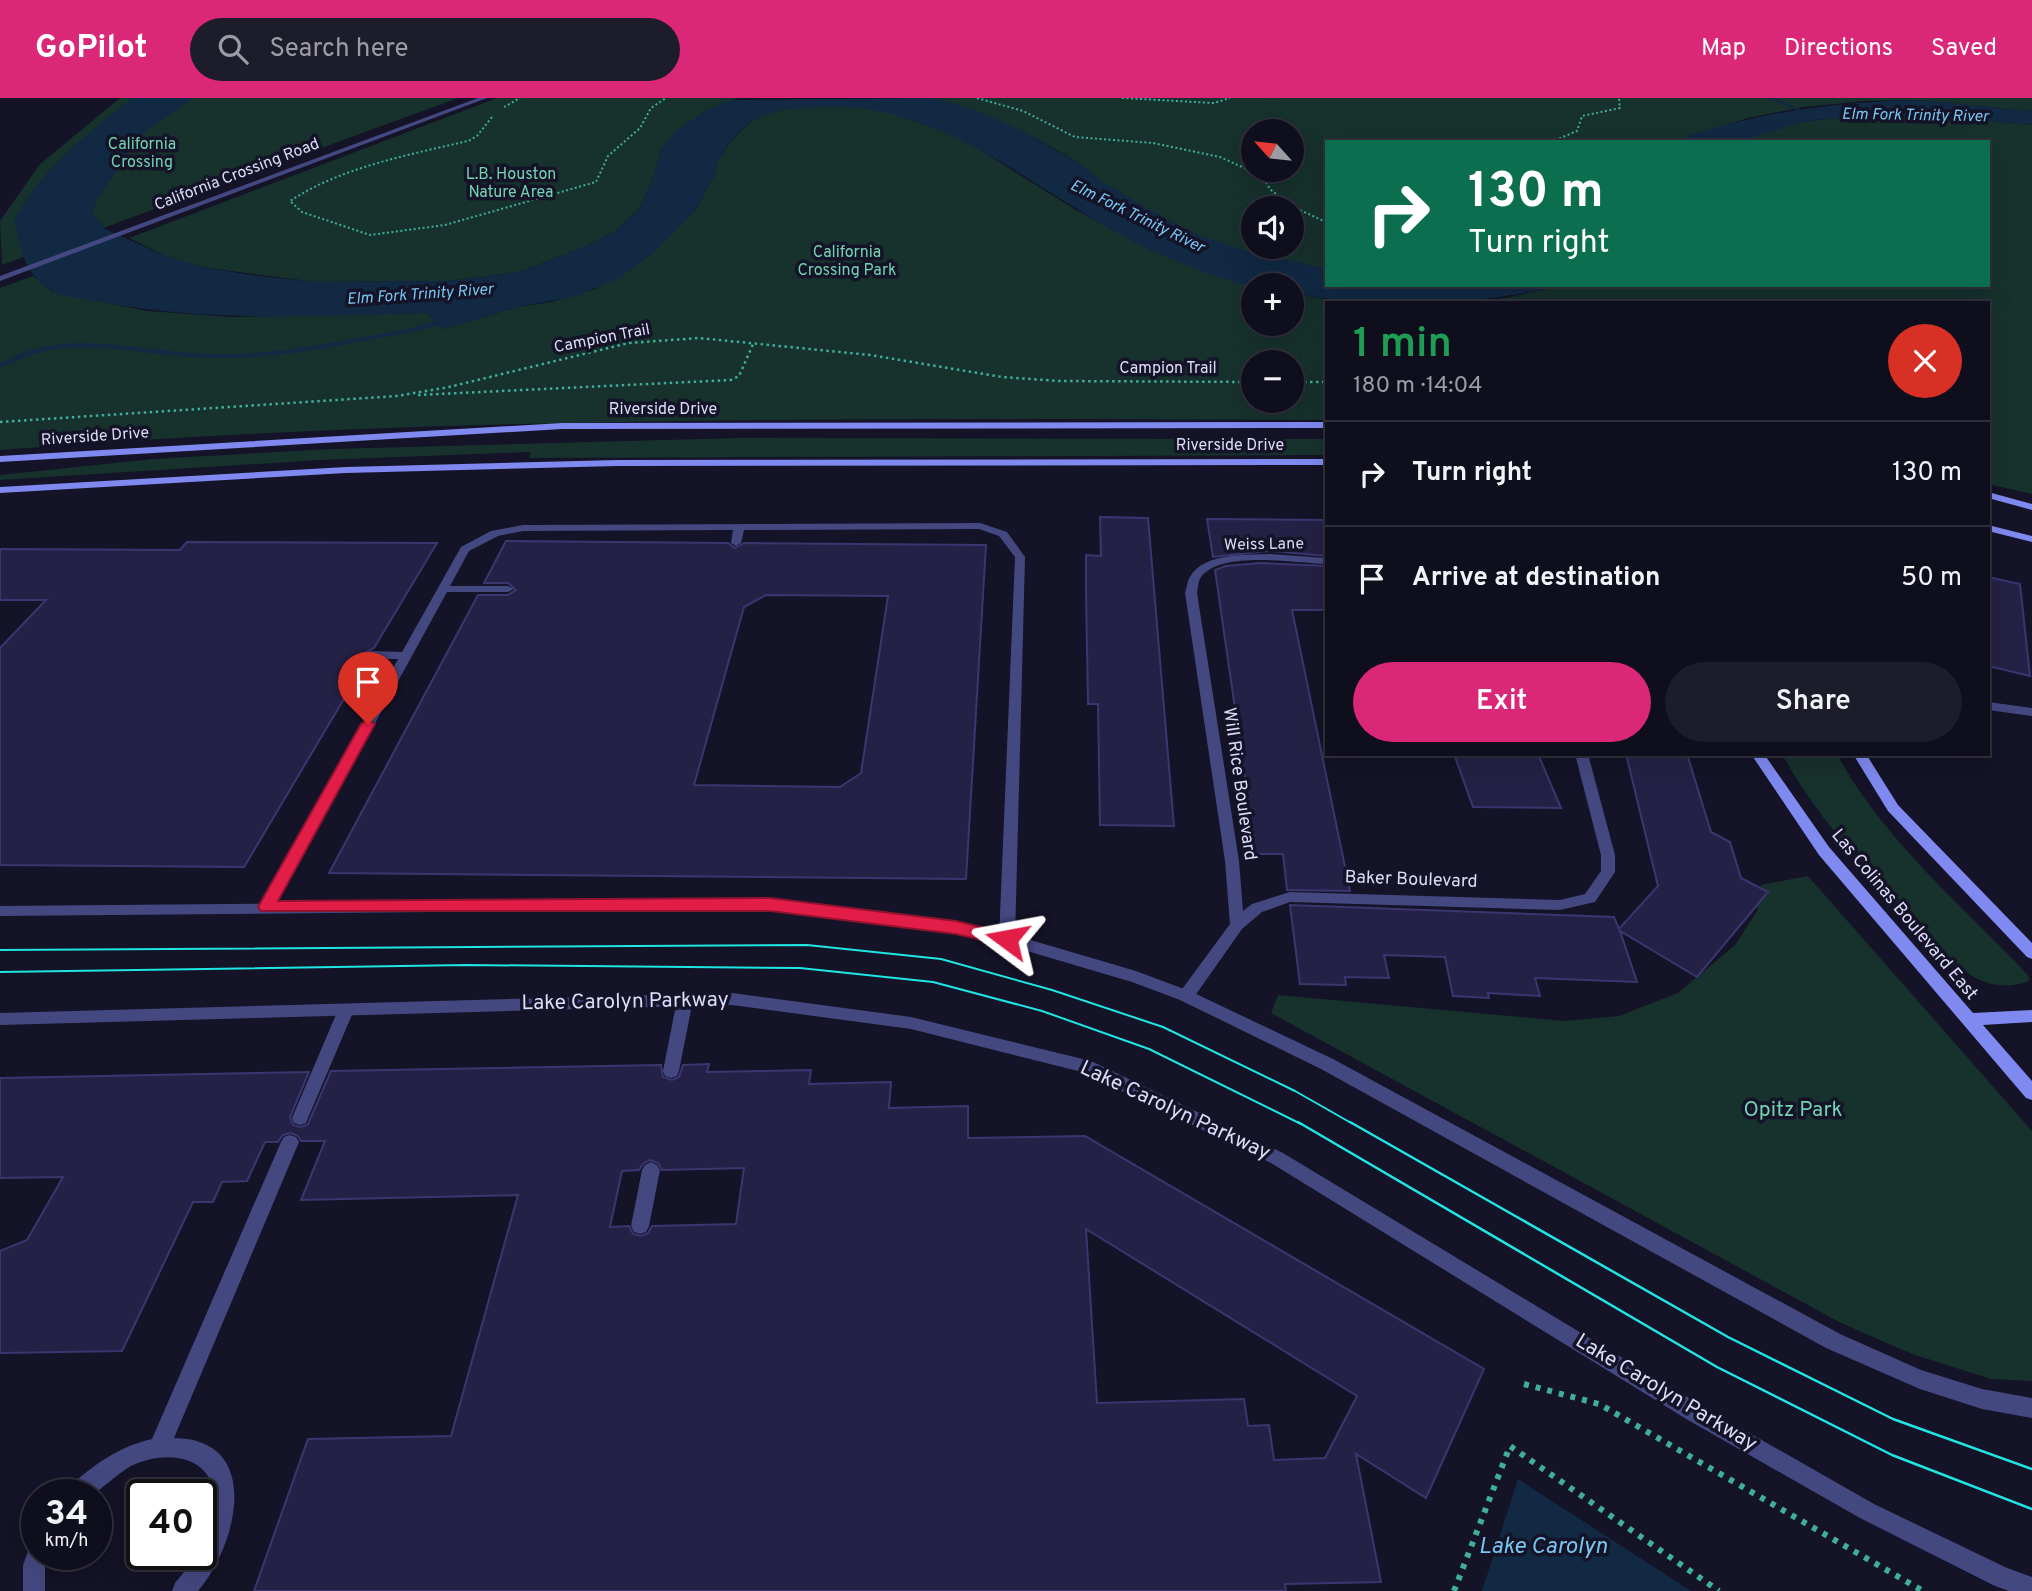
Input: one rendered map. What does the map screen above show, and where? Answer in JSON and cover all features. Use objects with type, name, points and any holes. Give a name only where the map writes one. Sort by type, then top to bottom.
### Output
[{"type":"main road","name":"Riverside Drive","points":[[0,460],[562,426],[1325,425]]},
{"type":"main road","name":"Riverside Drive","points":[[0,490],[346,470],[618,463],[1325,462]]},
{"type":"main road","points":[[1990,496],[2032,506]]},
{"type":"main road","points":[[1990,528],[2032,539]]},
{"type":"main road","name":"Las Colinas Boulevard East","points":[[1758,756],[1825,851],[2032,1093]]},
{"type":"main road","points":[[1860,756],[1893,808],[2032,953]]},
{"type":"main road","points":[[1967,1020],[2032,1016]]},
{"type":"street","name":"California Crossing Road","points":[[0,279],[484,98]]},
{"type":"street","points":[[267,907],[464,550],[495,533],[514,530],[980,526],[1003,534],[1020,557],[1007,939]]},
{"type":"street","points":[[736,543],[738,527]]},
{"type":"street","name":"Weiss Lane","points":[[1204,567],[1226,559],[1325,561]]},
{"type":"street","name":"Will Rice Boulevard","points":[[1204,567],[1192,580],[1191,593],[1232,861],[1237,925]]},
{"type":"street","points":[[443,589],[508,589]]},
{"type":"street","points":[[370,655],[405,656]]},
{"type":"street","points":[[1990,706],[2032,712]]},
{"type":"street","name":"Baker Boulevard","points":[[1237,925],[1257,908],[1290,897],[1560,905],[1590,898],[1608,872],[1608,855],[1582,756]]},
{"type":"street","points":[[0,911],[770,905],[956,928],[1007,939],[1136,977],[1186,996],[1327,1064],[1833,1341],[1920,1379],[1982,1399],[2032,1408]]},
{"type":"street","points":[[1186,996],[1237,925]]},
{"type":"street","name":"Lake Carolyn Parkway","points":[[0,1019],[732,999],[911,1023],[1085,1066],[1277,1158],[1695,1413],[1867,1511],[2003,1578],[2032,1588]]},
{"type":"street","points":[[671,1071],[685,1000]]},
{"type":"street","points":[[300,1118],[346,1010]]},
{"type":"street","points":[[159,1448],[290,1142]]},
{"type":"street","points":[[640,1226],[651,1170]]},
{"type":"street","points":[[93,1479],[128,1457],[159,1448],[186,1448],[208,1458],[222,1475],[227,1499],[223,1528],[209,1559],[183,1591]]},
{"type":"street","points":[[34,1570],[34,1591]]},
{"type":"path","points":[[520,98],[497,110],[477,136],[468,141],[384,161],[308,189],[290,201],[302,212],[370,235],[445,225],[596,182],[608,156],[640,128],[651,108],[666,98]]},
{"type":"path","points":[[976,98],[1023,111],[1075,138],[1153,143],[1220,157],[1262,176],[1270,189],[1289,205],[1325,222]]},
{"type":"path","points":[[1122,98],[1214,103],[1230,98]]},
{"type":"path","points":[[1556,140],[1577,131],[1582,116],[1620,108],[1619,98]]},
{"type":"path","name":"Campion Trail","points":[[0,422],[397,396],[449,387],[629,343],[699,338],[870,355],[1002,377],[1059,381],[1241,382]]},
{"type":"path","points":[[397,396],[730,380],[739,376],[754,342]]},
{"type":"path","points":[[1304,382],[1325,382]]},
{"type":"path","points":[[1524,1384],[1599,1404],[1923,1591]]},
{"type":"path","points":[[1454,1591],[1510,1446],[1719,1591]]},
{"type":"green space","name":"California Crossing","points":[[120,98],[458,98],[2,265],[0,221],[40,164]]},
{"type":"green space","name":"L.B. Houston Nature Area","points":[[497,98],[738,98],[705,111],[662,148],[640,208],[615,231],[587,246],[519,272],[448,281],[316,282],[201,267],[166,256],[129,238]]},
{"type":"green space","points":[[935,98],[2032,98],[2032,111],[1918,100],[1864,101],[1804,107],[1748,118],[1677,140],[1325,140],[1325,269],[1280,259],[1304,259],[1304,196],[1241,196],[1241,250],[1168,221],[1131,200],[1080,164],[1009,126]]},
{"type":"green space","name":"California Crossing Park","points":[[836,105],[867,107],[888,111],[961,138],[1076,210],[1152,251],[1241,282],[1241,336],[1304,336],[1304,295],[1335,301],[1325,301],[1325,420],[663,421],[332,430],[0,450],[0,288],[33,276],[52,292],[148,311],[231,317],[427,313],[443,329],[518,307],[551,302],[596,289],[695,211],[717,170],[717,163],[730,144],[754,120],[780,110]]},
{"type":"green space","points":[[1935,116],[2032,125],[2032,494],[1990,484],[1990,301],[1484,301],[1555,287],[1990,287],[1990,140],[1744,140],[1783,126],[1861,117]]},
{"type":"green space","points":[[737,438],[1325,439],[1325,455],[529,458],[531,452],[320,460],[0,480],[0,475],[153,459],[331,449]]},
{"type":"green space","points":[[1783,756],[1838,756],[1876,814],[1924,870],[2030,979],[2012,985],[1990,984],[1971,975],[1946,957],[1833,830]]},
{"type":"green space","name":"Opitz Park","points":[[1808,876],[2032,1131],[2032,1381],[1991,1379],[1912,1354],[1841,1323],[1271,1013],[1278,995],[1564,1021],[1619,1016],[1678,993],[1735,945],[1757,911],[1761,885]]},
{"type":"water","name":"Elm Fork Trinity River","points":[[132,98],[193,98],[142,134],[98,198],[92,212],[105,229],[166,256],[201,267],[252,275],[316,282],[448,281],[519,272],[587,246],[615,231],[640,208],[662,148],[673,133],[705,111],[730,100],[935,98],[983,113],[1024,132],[1082,165],[1096,177],[1143,206],[1193,233],[1241,249],[1241,259],[1282,259],[1325,269],[1325,287],[1554,287],[1462,301],[1352,301],[1304,295],[1304,273],[1241,273],[1241,284],[1150,250],[1109,229],[990,156],[950,135],[908,119],[863,109],[816,107],[782,110],[757,118],[747,125],[717,163],[717,170],[695,211],[653,253],[621,277],[577,296],[518,307],[443,329],[434,325],[434,319],[427,313],[261,316],[179,313],[60,295],[42,284],[29,269],[21,251],[14,221],[37,185],[66,154]]},
{"type":"water","name":"Elm Fork Trinity River","points":[[1918,100],[2032,111],[2032,125],[1935,116],[1824,119],[1798,123],[1745,140],[1677,140],[1762,116],[1855,103]]},
{"type":"water","name":"Lake Carolyn","points":[[1518,1479],[1691,1591],[1482,1591]]},
{"type":"building","points":[[1100,517],[1148,518],[1174,826],[1100,825],[1098,704],[1088,704],[1086,555],[1101,556]]},
{"type":"building","points":[[1207,519],[1325,520],[1325,556],[1269,551],[1213,557]]},
{"type":"building","points":[[506,541],[728,543],[735,548],[744,543],[986,545],[966,879],[329,873],[478,595],[508,595],[516,590],[508,583],[484,583]],"holes":[[[766,595],[888,596],[861,773],[840,787],[694,785],[744,607]]]},
{"type":"building","points":[[187,542],[437,543],[374,648],[362,654],[367,660],[244,867],[0,865],[0,648],[46,600],[0,600],[0,549],[180,550]]},
{"type":"building","points":[[1260,563],[1325,566],[1325,610],[1292,610],[1350,891],[1287,890],[1283,854],[1256,854],[1215,570],[1226,566]]},
{"type":"building","points":[[1990,577],[2020,584],[2030,676],[1990,666]]},
{"type":"building","points":[[1455,756],[1539,756],[1561,808],[1473,807]]},
{"type":"building","points":[[1626,756],[1688,756],[1711,832],[1730,842],[1741,878],[1768,892],[1697,977],[1620,931],[1637,982],[1535,978],[1540,996],[1488,993],[1489,998],[1453,996],[1445,957],[1384,955],[1389,978],[1345,977],[1346,985],[1300,984],[1290,905],[1614,917],[1619,929],[1658,886]]},
{"type":"building","points":[[709,1064],[707,1072],[811,1070],[809,1084],[891,1082],[889,1108],[968,1106],[968,1138],[1085,1136],[1484,1369],[1426,1498],[1356,1454],[1381,1582],[1285,1584],[1286,1591],[254,1591],[308,1439],[451,1436],[518,1195],[301,1200],[325,1141],[301,1141],[291,1133],[283,1135],[278,1142],[265,1142],[247,1181],[222,1182],[213,1202],[193,1202],[122,1351],[0,1353],[0,1251],[27,1240],[63,1177],[0,1178],[0,1078],[309,1072],[290,1117],[293,1125],[301,1127],[308,1124],[331,1071],[661,1065],[663,1077],[672,1080],[679,1077],[683,1065]],"holes":[[[650,1160],[658,1163],[662,1170],[744,1168],[736,1224],[652,1226],[648,1233],[641,1236],[633,1234],[629,1226],[610,1227],[622,1171],[639,1170]],[[1086,1229],[1357,1396],[1325,1458],[1274,1460],[1269,1425],[1248,1426],[1244,1399],[1097,1403]]]},
{"type":"waterway","points":[[1770,98],[1810,114]]},
{"type":"waterway","points":[[0,366],[26,354],[85,346],[210,356],[263,354],[361,340],[434,325],[445,320]]},
{"type":"tram line","points":[[0,950],[807,945],[941,959],[1052,990],[1163,1027],[1295,1091],[1353,1124]]},
{"type":"tram line","points":[[0,972],[467,965],[800,968],[933,982],[1042,1011],[1149,1049],[1301,1124]]},
{"type":"tram line","points":[[1298,1122],[1717,1367],[1892,1455],[2032,1509]]},
{"type":"tram line","points":[[1350,1122],[1728,1337],[1893,1419],[2032,1469]]},
{"type":"route","points":[[368,724],[267,907],[770,905],[956,928],[1007,939]]}]
